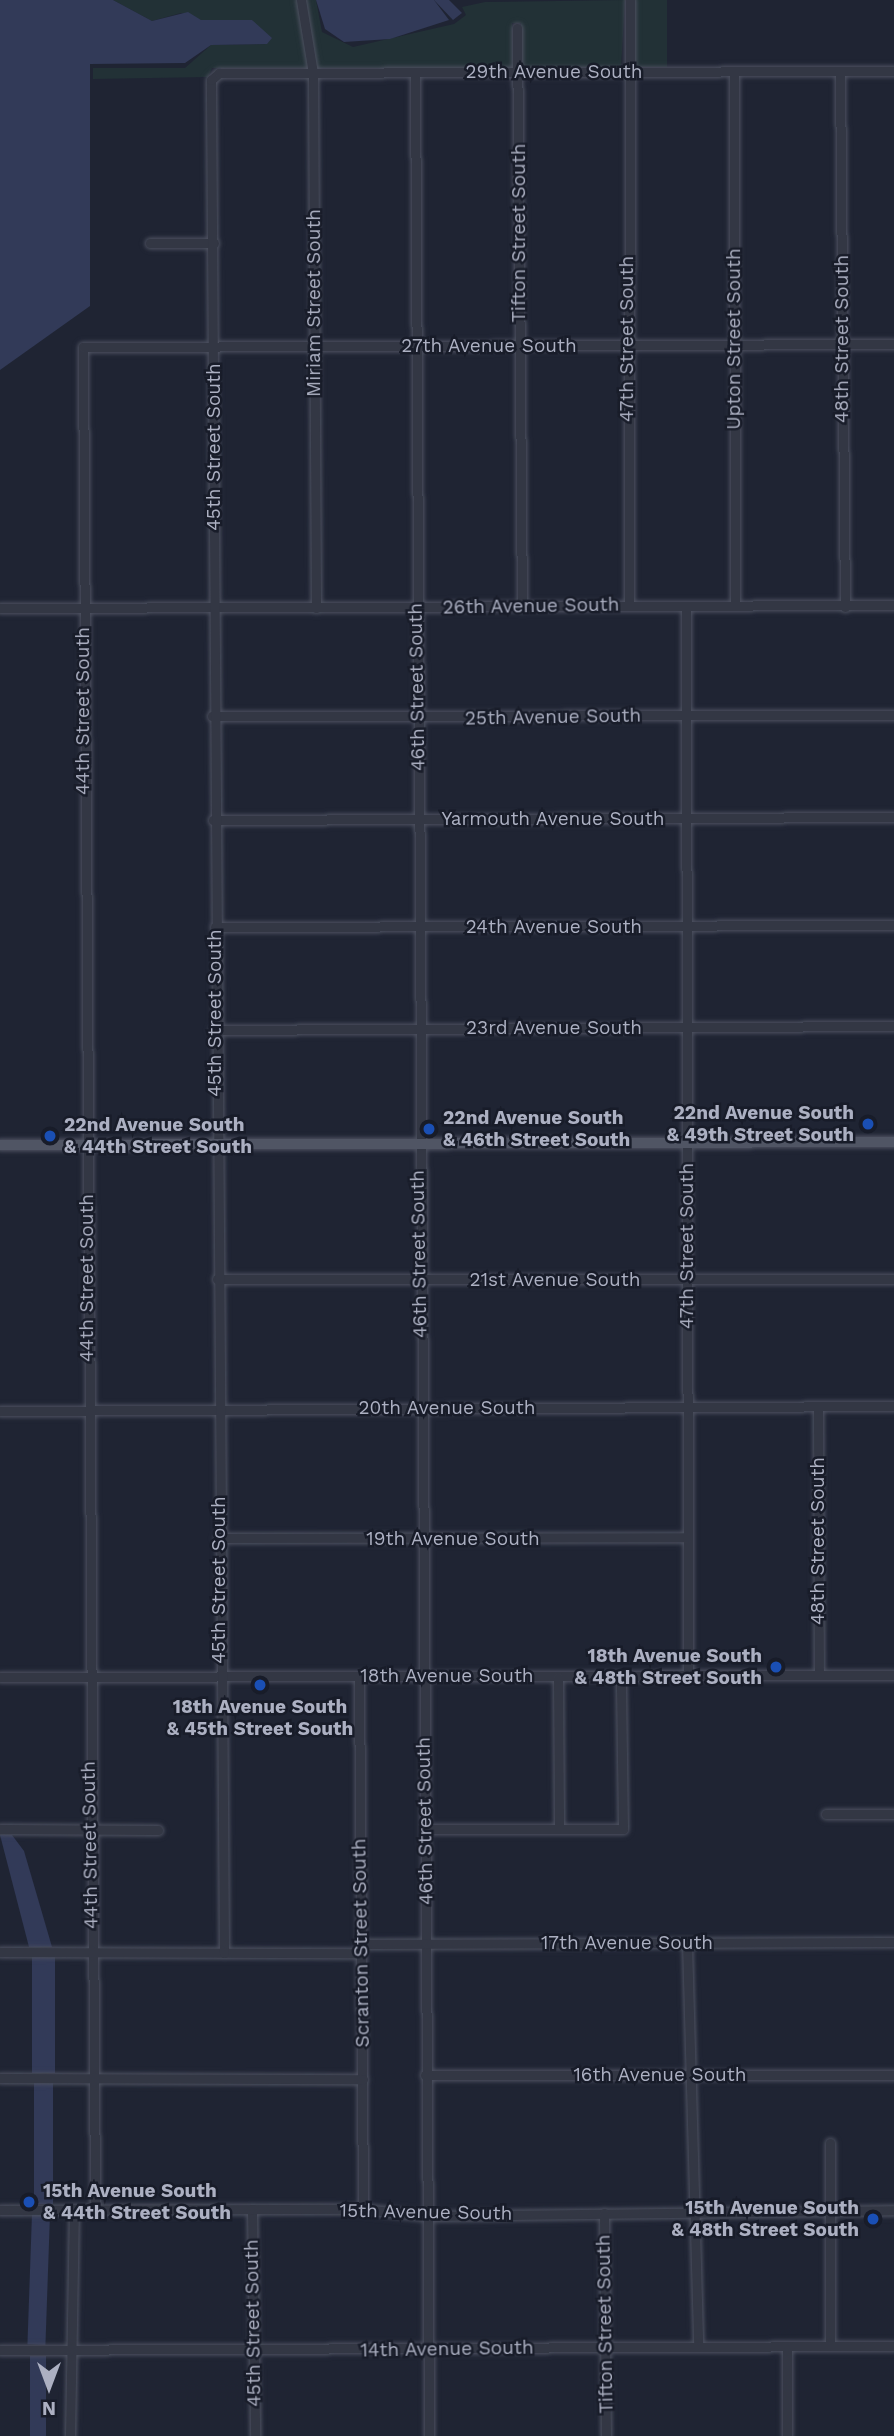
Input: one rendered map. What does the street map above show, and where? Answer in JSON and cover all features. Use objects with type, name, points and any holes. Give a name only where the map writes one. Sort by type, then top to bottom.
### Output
[{"type":"main road","points":[[0,1145],[894,1142]]},
{"type":"street","name":"Miriam Street South","points":[[301,0],[313,73],[316,608]]},
{"type":"street","name":"47th Street South","points":[[629,605],[625,27],[630,0]]},
{"type":"street","name":"Tifton Street South","points":[[517,28],[522,607]]},
{"type":"street","name":"48th Street South","points":[[840,71],[845,607]]},
{"type":"street","name":"29th Avenue South","points":[[214,75],[894,71]]},
{"type":"street","name":"46th Street South","points":[[415,72],[418,1143],[427,1944],[425,2075],[429,2436]]},
{"type":"street","name":"Upton Street South","points":[[734,72],[735,606]]},
{"type":"street","name":"45th Street South","points":[[214,75],[211,607],[219,1675],[224,1953]]},
{"type":"street","points":[[150,243],[214,243]]},
{"type":"street","name":"27th Avenue South","points":[[83,347],[894,344]]},
{"type":"street","name":"44th Street South","points":[[83,347],[88,1676],[95,2209]]},
{"type":"street","name":"26th Avenue South","points":[[0,608],[894,605]]},
{"type":"street","name":"47th Street South","points":[[686,606],[688,1279],[685,1406],[688,1676]]},
{"type":"street","name":"25th Avenue South","points":[[212,716],[417,718],[894,715]]},
{"type":"street","name":"Yarmouth Avenue South","points":[[213,820],[894,817]]},
{"type":"street","name":"24th Avenue South","points":[[215,927],[894,925]]},
{"type":"street","name":"23rd Avenue South","points":[[214,1030],[894,1026]]},
{"type":"street","name":"21st Avenue South","points":[[217,1279],[894,1279]]},
{"type":"street","name":"48th Street South","points":[[818,1406],[818,1675]]},
{"type":"street","name":"20th Avenue South","points":[[0,1411],[894,1406]]},
{"type":"street","name":"19th Avenue South","points":[[219,1538],[687,1537]]},
{"type":"street","name":"18th Avenue South","points":[[0,1677],[894,1675]]},
{"type":"street","name":"Scranton Street South","points":[[359,1676],[363,2209]]},
{"type":"street","points":[[558,1677],[559,1829]]},
{"type":"street","points":[[425,1829],[623,1829],[621,1677]]},
{"type":"street","points":[[826,1814],[894,1814]]},
{"type":"street","points":[[0,1829],[158,1830]]},
{"type":"street","name":"17th Avenue South","points":[[0,1952],[224,1953],[427,1944],[894,1942]]},
{"type":"street","points":[[687,1943],[698,2346]]},
{"type":"street","name":"16th Avenue South","points":[[425,2075],[894,2075]]},
{"type":"street","points":[[0,2078],[363,2079]]},
{"type":"street","points":[[830,2143],[830,2346]]},
{"type":"street","points":[[70,2436],[74,2209]]},
{"type":"street","name":"45th Street South","points":[[251,2209],[255,2436]]},
{"type":"street","name":"15th Avenue South","points":[[0,2210],[363,2209],[428,2216],[894,2210]]},
{"type":"street","name":"Tifton Street South","points":[[604,2213],[606,2436]]},
{"type":"street","name":"14th Avenue South","points":[[0,2350],[254,2352],[606,2346],[894,2346]]},
{"type":"street","points":[[787,2346],[787,2436]]},
{"type":"shaded area","points":[[113,0],[316,0],[322,32],[353,47],[454,24],[466,15],[462,7],[485,2],[625,0],[621,67],[522,68],[521,23],[512,23],[513,68],[212,68],[208,77],[93,79],[93,68],[185,68],[211,45],[267,44],[252,20],[201,20],[181,13],[152,21]]},
{"type":"shaded area","points":[[635,0],[667,0],[667,67],[635,67]]},
{"type":"water","points":[[0,0],[113,0],[152,21],[188,12],[201,20],[252,20],[272,38],[267,44],[211,45],[185,63],[90,64],[90,306],[0,370]]},
{"type":"water","points":[[316,0],[434,0],[449,20],[390,39],[344,42],[325,29]]},
{"type":"water","points":[[434,0],[449,0],[462,13],[453,20]]},
{"type":"water","points":[[0,1835],[12,1835],[24,1851],[52,1947],[29,1947]]},
{"type":"water","points":[[32,1957],[55,1957],[55,2073],[32,2073]]},
{"type":"water","points":[[34,2083],[53,2083],[53,2204],[34,2204]]},
{"type":"water","points":[[32,2213],[50,2214],[45,2345],[27,2344]]},
{"type":"water","points":[[30,2356],[46,2356],[46,2436],[30,2436]]},
{"type":"place","name":"22nd Avenue South & 49th Street South","points":[[868,1124]]},
{"type":"place","name":"22nd Avenue South & 46th Street South","points":[[429,1129]]},
{"type":"place","name":"22nd Avenue South & 44th Street South","points":[[50,1136]]},
{"type":"place","name":"18th Avenue South & 48th Street South","points":[[776,1667]]},
{"type":"place","name":"18th Avenue South & 45th Street South","points":[[260,1685]]},
{"type":"place","name":"15th Avenue South & 44th Street South","points":[[29,2202]]},
{"type":"place","name":"15th Avenue South & 48th Street South","points":[[873,2219]]}]
